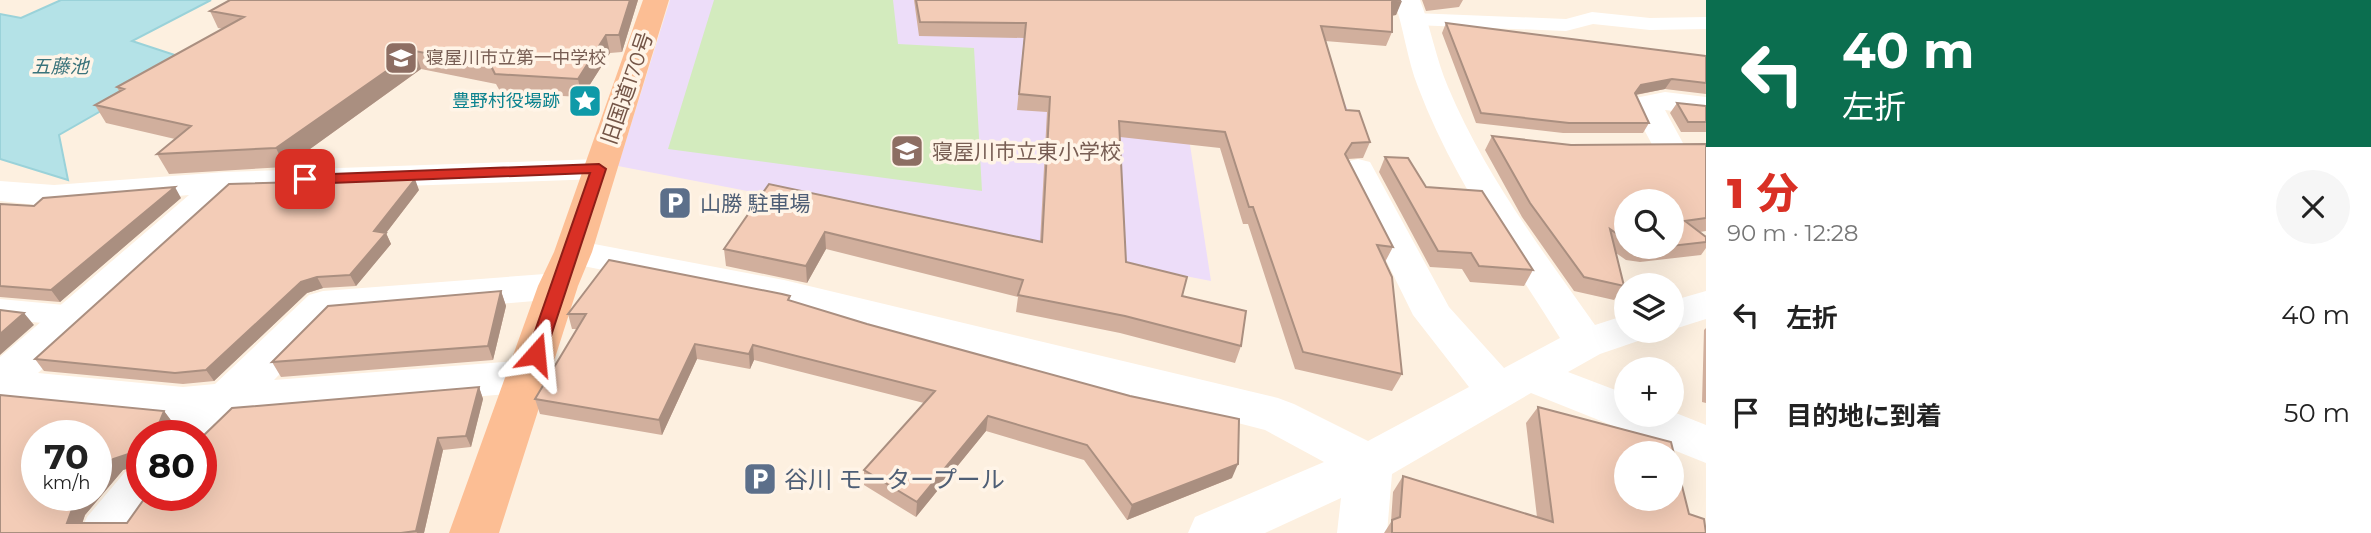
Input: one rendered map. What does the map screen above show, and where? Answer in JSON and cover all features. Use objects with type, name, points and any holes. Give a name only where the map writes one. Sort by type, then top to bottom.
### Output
[{"type":"highway","name":"旧国道170号","points":[[474,533],[656,0]]},
{"type":"street","points":[[1213,533],[1369,464],[1605,336],[1492,203],[1432,85],[1411,9]]},
{"type":"street","points":[[1629,145],[1681,145],[1646,105],[1665,101],[1706,106]]},
{"type":"street","points":[[1456,134],[1496,138]]},
{"type":"street","points":[[0,191],[54,196],[225,182],[599,169]]},
{"type":"street","points":[[1358,169],[1433,315],[1514,383],[1614,409]]},
{"type":"street","points":[[0,384],[225,182]]},
{"type":"street","points":[[207,420],[323,305],[566,269],[784,293],[1278,415],[1369,464]]},
{"type":"street","points":[[1684,312],[1706,305]]},
{"type":"street","points":[[0,384],[183,404],[529,376]]},
{"type":"street","points":[[1658,427],[1704,448]]},
{"type":"street","points":[[1362,533],[1369,464]]},
{"type":"street","points":[[105,533],[126,506]]},
{"type":"lane","points":[[1411,9],[1566,25],[1592,18],[1650,24],[1706,23]]},
{"type":"lane","points":[[0,309],[75,316]]},
{"type":"shaded area","name":"寝屋川市立東小学校","points":[[670,0],[1247,0],[1305,17],[1360,136],[1186,119],[1211,281],[618,166]]},
{"type":"green space","points":[[714,0],[893,0],[898,44],[974,48],[982,191],[668,149]]},
{"type":"water","name":"五藤池","points":[[61,0],[211,0],[132,41],[190,60],[59,135],[68,180],[0,159],[0,14],[21,18]]},
{"type":"building","points":[[230,0],[630,0],[619,35],[606,35],[578,79],[495,74],[491,66],[415,51],[276,148],[157,154],[191,126],[95,105],[124,89],[117,87],[244,17],[210,11]]},
{"type":"building","points":[[916,0],[1401,0],[1392,2],[1392,32],[1321,26],[1346,110],[1359,111],[1370,142],[1352,143],[1345,154],[1393,247],[1377,245],[1392,277],[1402,374],[1303,352],[1253,207],[1249,207],[1225,132],[1119,121],[1126,262],[1187,277],[1182,296],[1246,311],[1241,346],[1125,316],[1018,295],[1023,280],[825,232],[806,266],[724,249],[769,184],[1042,242],[1050,97],[1019,94],[1026,23],[920,22]]},
{"type":"building","points":[[1446,23],[1706,56],[1706,83],[1672,79],[1641,85],[1635,93],[1649,123],[1569,123],[1481,113]]},
{"type":"building","points":[[1677,103],[1706,106],[1706,122],[1688,122]]},
{"type":"building","points":[[1492,136],[1571,145],[1706,144],[1706,218],[1685,221],[1706,237],[1706,242],[1684,245],[1684,189],[1614,189],[1614,232],[1610,229],[1614,259],[1617,259],[1621,273],[1614,273],[1614,284],[1584,277],[1530,203]]},
{"type":"building","points":[[1385,157],[1408,158],[1426,187],[1482,191],[1533,270],[1479,266],[1471,253],[1438,251]]},
{"type":"building","points":[[415,179],[374,231],[386,233],[350,275],[317,277],[301,282],[206,370],[175,373],[35,359],[229,184]]},
{"type":"building","points":[[175,187],[51,290],[0,286],[0,204],[34,206],[43,198]]},
{"type":"building","points":[[609,260],[790,296],[788,300],[867,324],[1130,396],[1239,419],[1238,464],[1132,505],[1087,445],[988,416],[917,502],[864,470],[935,391],[753,345],[749,354],[695,344],[659,420],[535,399],[586,314],[568,314]]},
{"type":"building","points":[[501,291],[488,346],[272,362],[328,306]]},
{"type":"building","points":[[0,310],[24,313],[0,334]]},
{"type":"building","points":[[479,387],[466,436],[438,438],[416,531],[0,533],[0,395],[164,411],[160,420],[126,420],[126,455],[112,460],[112,420],[21,420],[21,511],[71,511],[67,523],[127,523],[136,511],[217,511],[217,423],[232,408]]},
{"type":"building","points":[[1538,407],[1667,441],[1614,441],[1614,511],[1684,511],[1684,494],[1689,514],[1704,519],[1706,533],[1392,533],[1392,520],[1400,517],[1403,476],[1553,522]]},
{"type":"place","name":"寝屋川市立第一中学校","points":[[401,58]]},
{"type":"place","name":"豊野村役場跡","points":[[585,101]]},
{"type":"place","name":"寝屋川市立東小学校","points":[[907,151]]},
{"type":"place","name":"山勝 駐車場","points":[[675,203]]},
{"type":"place","name":"谷川 モータープール","points":[[760,479]]},
{"type":"route","points":[[305,179],[599,169],[573,252],[558,286],[536,354]]}]
